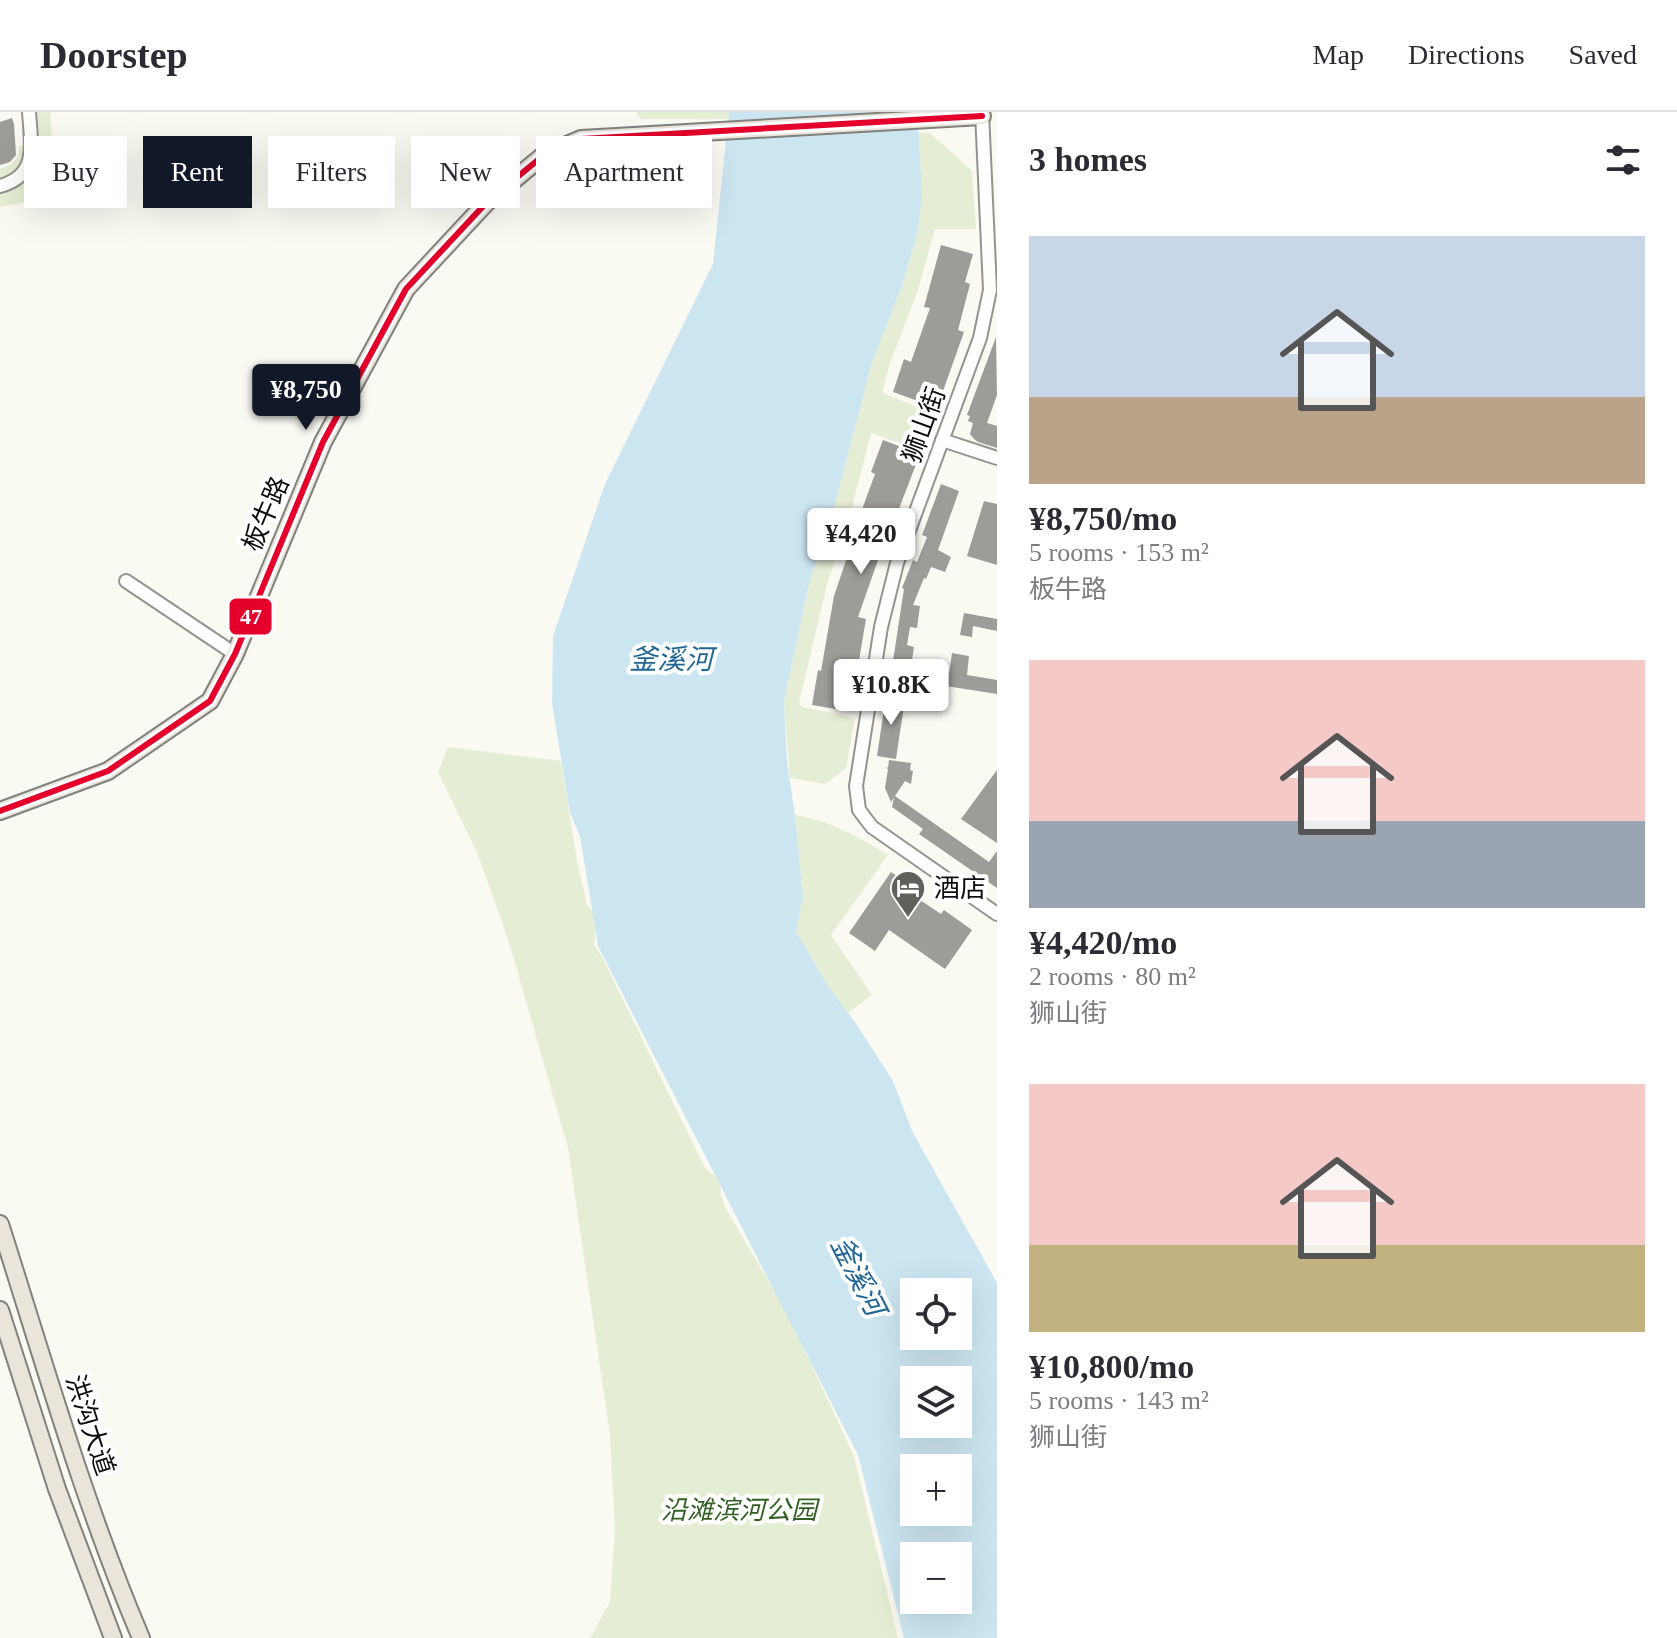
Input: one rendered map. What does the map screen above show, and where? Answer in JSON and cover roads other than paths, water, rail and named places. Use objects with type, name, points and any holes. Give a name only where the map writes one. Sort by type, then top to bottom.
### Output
[{"type":"main road","name":"板牛路","points":[[0,811],[108,771],[210,701],[235,654],[323,442],[406,289],[487,202],[544,155],[581,139],[944,119],[982,114]]},
{"type":"main road","name":"洪沟大道","points":[[0,1224],[82,1480],[141,1638]]},
{"type":"main road","name":"洪沟大道","points":[[0,1310],[57,1489],[113,1638]]},
{"type":"street","points":[[0,186],[16,179],[30,160],[29,112]]},
{"type":"street","name":"狮山街","points":[[982,114],[990,166],[990,290],[980,338],[897,563],[889,593],[881,627],[856,798],[859,810],[872,827],[997,914]]},
{"type":"street","points":[[942,440],[997,458]]},
{"type":"street","points":[[126,581],[235,654]]},
{"type":"water","name":"釜溪河","points":[[729,112],[912,112],[919,133],[922,196],[918,231],[902,286],[872,362],[831,519],[810,580],[784,701],[787,761],[803,897],[796,931],[828,986],[893,1081],[912,1131],[997,1283],[997,1638],[904,1638],[858,1455],[598,946],[580,836],[570,813],[552,703],[553,636],[605,484],[713,264]]},
{"type":"place","name":"酒店","points":[[908,919]]},
{"type":"park label","name":"沿滩滨河公园","points":[[739,1510]]}]
